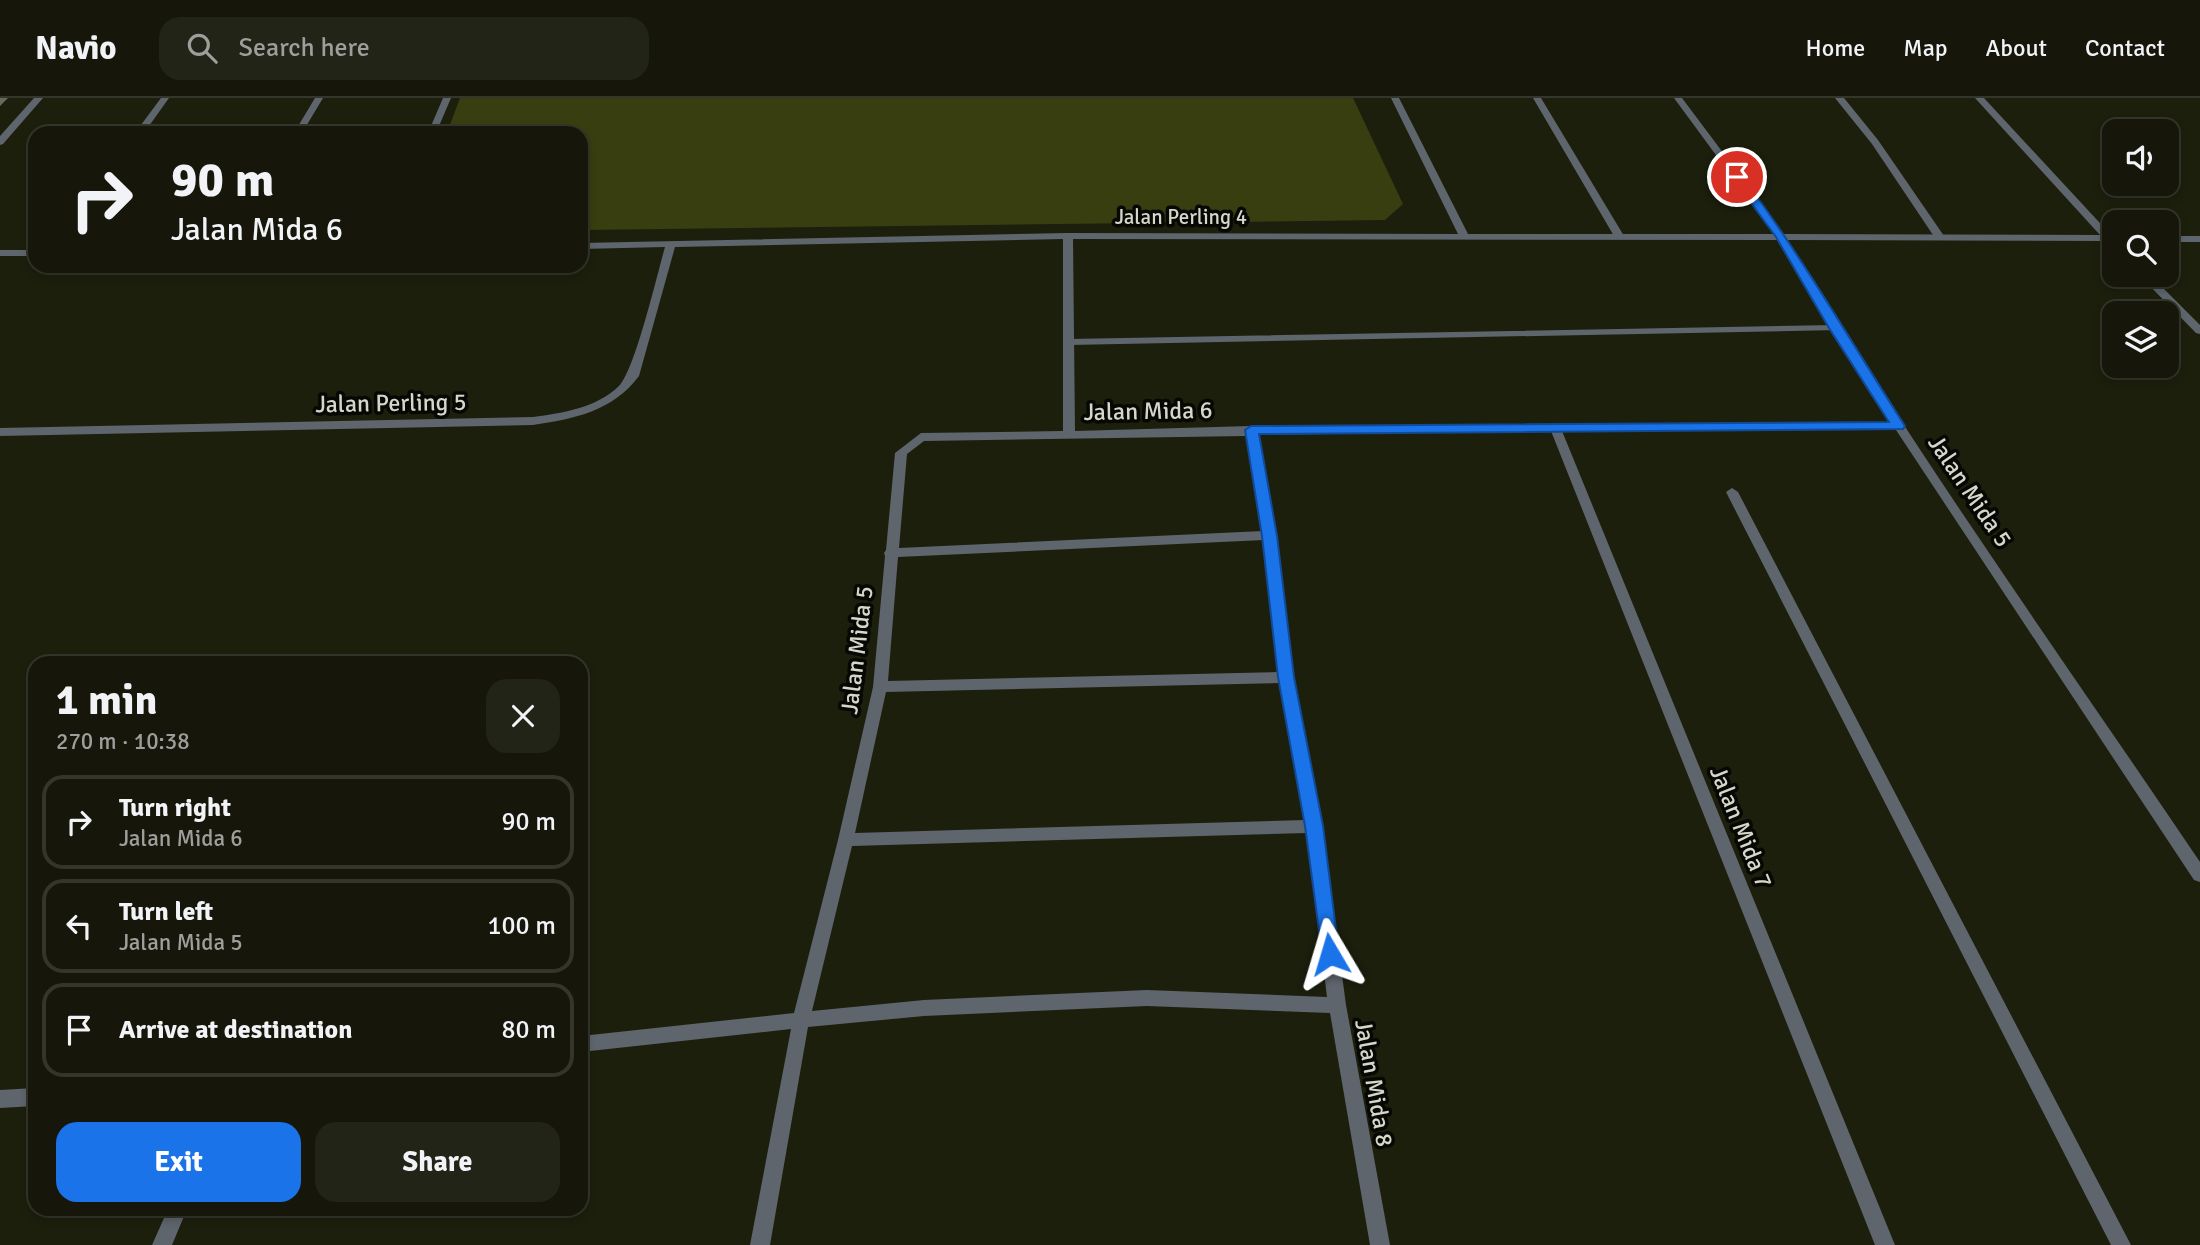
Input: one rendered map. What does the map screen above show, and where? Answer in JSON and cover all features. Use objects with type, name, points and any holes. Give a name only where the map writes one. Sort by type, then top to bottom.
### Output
[{"type":"street","points":[[0,142],[39,98]]},
{"type":"street","points":[[144,126],[165,98]]},
{"type":"street","points":[[302,126],[319,98]]},
{"type":"street","points":[[435,126],[447,98]]},
{"type":"street","points":[[1395,98],[1464,236]]},
{"type":"street","points":[[1537,98],[1619,236]]},
{"type":"street","name":"Jalan Mida 5","points":[[1678,98],[1781,237],[1835,328],[1899,426],[2200,875]]},
{"type":"street","points":[[1839,98],[1882,152],[1939,236]]},
{"type":"street","points":[[1979,98],[2102,229]]},
{"type":"street","points":[[1068,236],[1069,433]]},
{"type":"street","name":"Jalan Perling 4","points":[[588,246],[1068,236],[1939,236],[2102,240]]},
{"type":"street","points":[[2179,239],[2200,239]]},
{"type":"street","name":"Jalan Perling 5","points":[[0,432],[533,421],[573,414],[606,401],[626,387],[633,376],[671,245]]},
{"type":"street","points":[[0,253],[28,253]]},
{"type":"street","points":[[2156,287],[2200,331]]},
{"type":"street","points":[[1069,342],[1835,328]]},
{"type":"street","name":"Jalan Mida 6","points":[[1069,433],[1555,426],[1899,426]]},
{"type":"street","name":"Jalan Mida 7","points":[[1555,426],[1885,1245]]},
{"type":"street","name":"Jalan Mida 8","points":[[1251,430],[1269,536],[1286,677],[1314,826],[1337,1005],[1380,1245]]},
{"type":"street","name":"Jalan Mida 5","points":[[760,1245],[801,1020],[846,840],[880,687],[901,453],[921,437],[1069,433]]},
{"type":"street","points":[[1732,492],[2121,1245]]},
{"type":"street","points":[[890,553],[1269,536]]},
{"type":"street","points":[[880,687],[1286,677]]},
{"type":"street","points":[[846,840],[1314,826]]},
{"type":"street","points":[[588,1043],[924,1008],[1147,998],[1337,1005]]},
{"type":"street","points":[[0,1099],[28,1097]]},
{"type":"street","points":[[162,1245],[175,1216]]},
{"type":"green space","points":[[460,98],[1353,98],[1403,204],[1385,220],[588,230],[588,126],[450,126]]},
{"type":"route","points":[[1330,954],[1314,826],[1286,677],[1269,536],[1251,430],[1555,426],[1899,426],[1835,328],[1781,237],[1737,177]]}]
